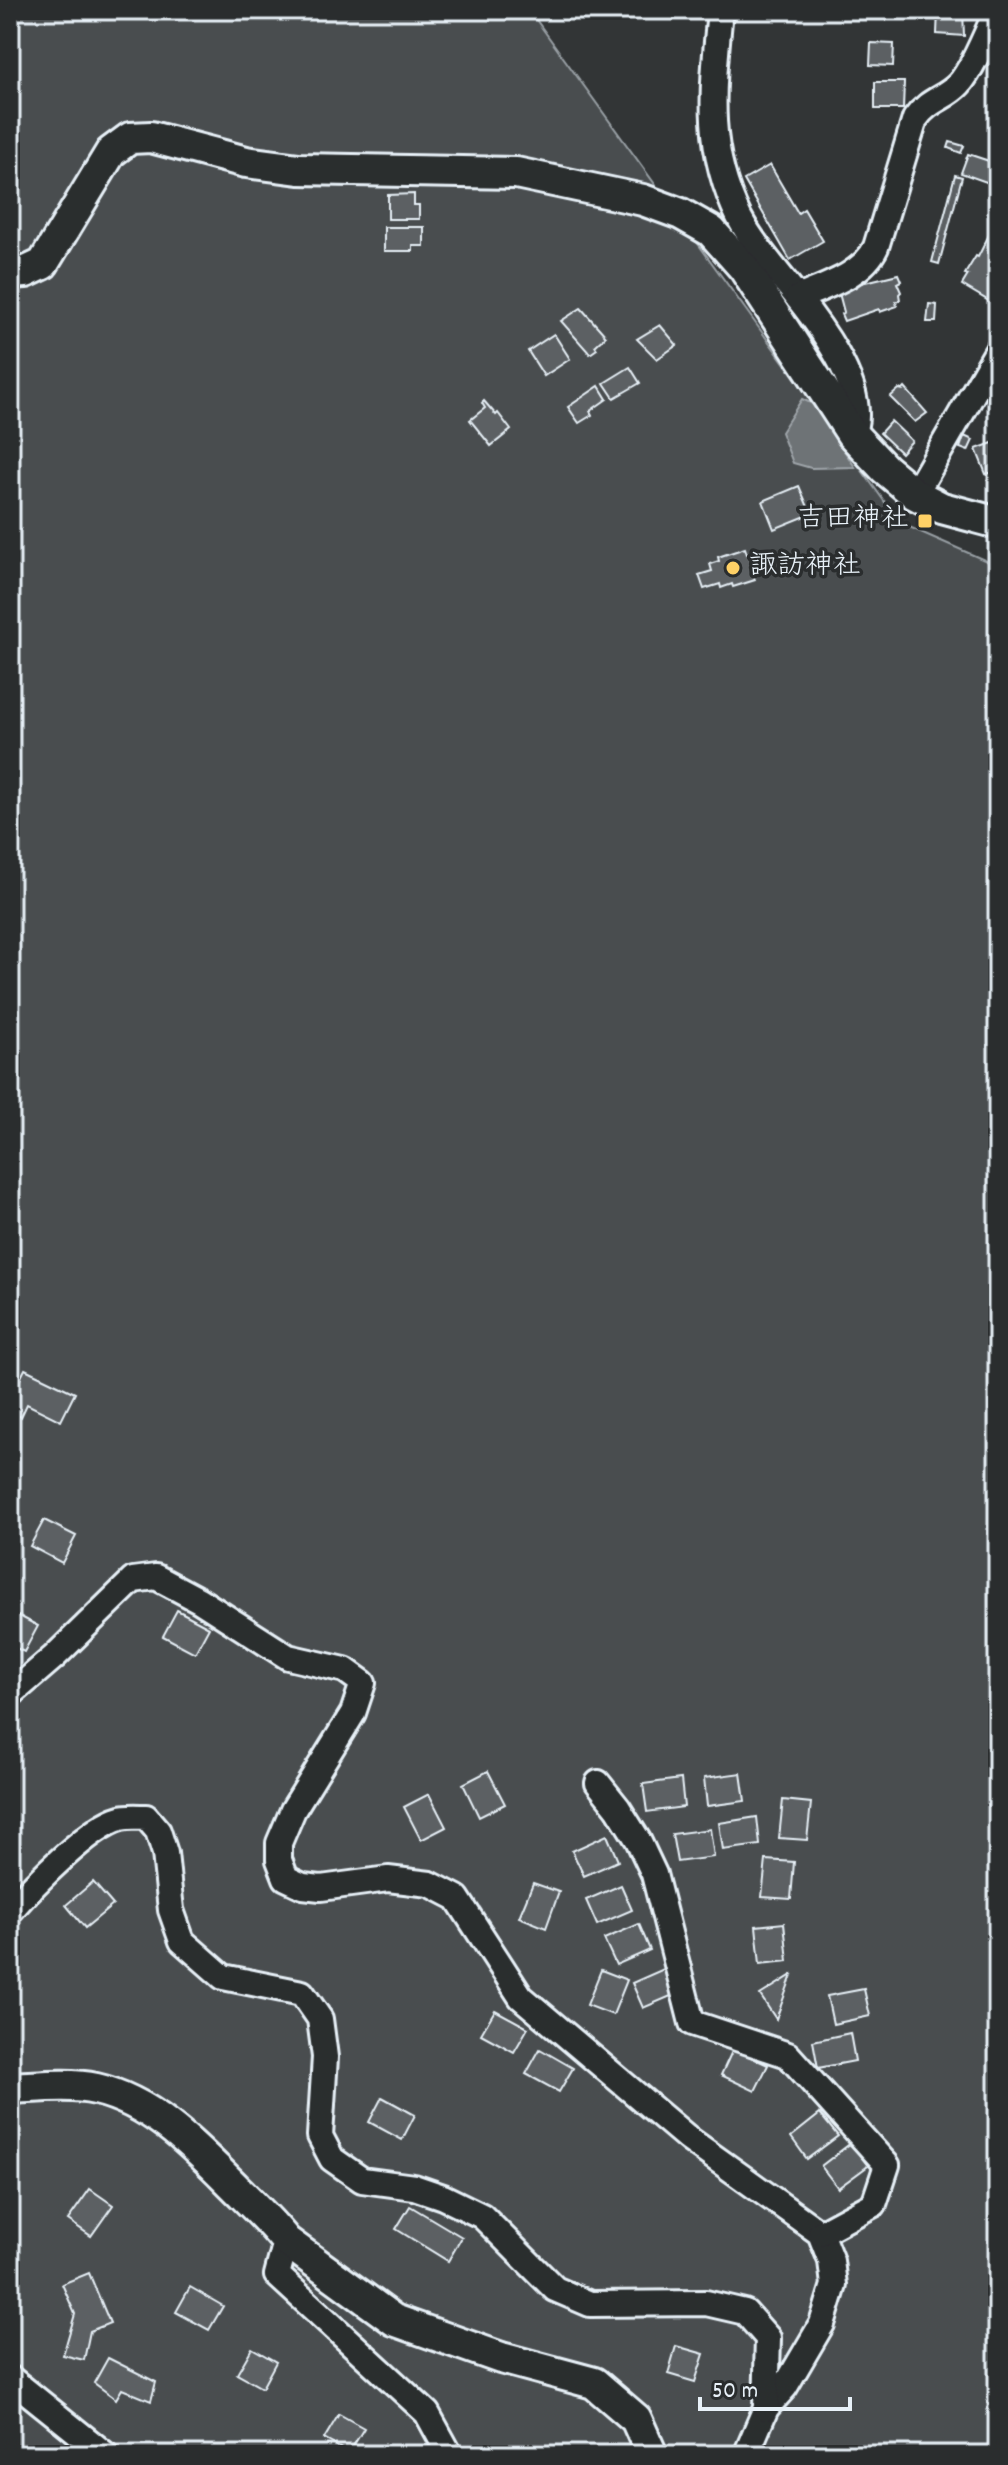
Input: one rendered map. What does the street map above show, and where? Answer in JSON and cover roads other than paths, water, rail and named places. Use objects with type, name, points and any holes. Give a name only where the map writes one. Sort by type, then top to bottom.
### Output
[{"type":"street","points":[[720,10],[712,109],[716,150],[739,218],[826,333],[841,364],[853,393],[856,416],[852,434]]},
{"type":"street","points":[[798,298],[870,261],[915,119],[924,106],[957,86],[997,10]]},
{"type":"street","points":[[10,273],[26,272],[43,264],[111,152],[130,138],[151,137],[246,162],[299,169],[516,173],[643,200],[681,214],[711,231],[744,268],[852,434],[885,469],[915,494],[942,508],[998,523]]},
{"type":"street","points":[[915,494],[998,350]]},
{"type":"street","points":[[10,1695],[133,1580],[156,1577],[199,1600],[288,1657],[345,1670],[363,1683],[353,1713],[293,1810],[279,1843],[279,1860],[286,1878],[303,1886],[321,1888],[388,1879],[430,1884],[457,1898],[521,1997],[690,2140],[820,2233],[831,2261],[834,2285],[822,2324],[785,2387],[766,2408],[746,2455]]},
{"type":"street","points":[[598,1783],[638,1840],[654,1874],[692,2023],[788,2055],[887,2165],[874,2204],[820,2233]]},
{"type":"street","points":[[10,1911],[34,1885],[98,1828],[122,1817],[146,1817],[158,1831],[165,1853],[171,1910],[182,1941],[223,1977],[302,1993],[320,2019],[325,2057],[320,2136],[332,2159],[362,2180],[414,2187],[482,2216],[555,2289],[590,2304],[706,2303],[745,2312],[768,2338],[766,2408]]},
{"type":"street","points":[[10,2088],[95,2088],[119,2096],[162,2120],[208,2160],[286,2241],[394,2320],[501,2358],[594,2383],[636,2419],[652,2455]]},
{"type":"street","points":[[286,2241],[277,2275],[427,2413],[450,2455]]},
{"type":"street","points":[[10,2378],[106,2455]]},
{"type":"place","name":"吉田神社","points":[[925,521]]},
{"type":"place","name":"諏訪神社","points":[[733,568]]}]
